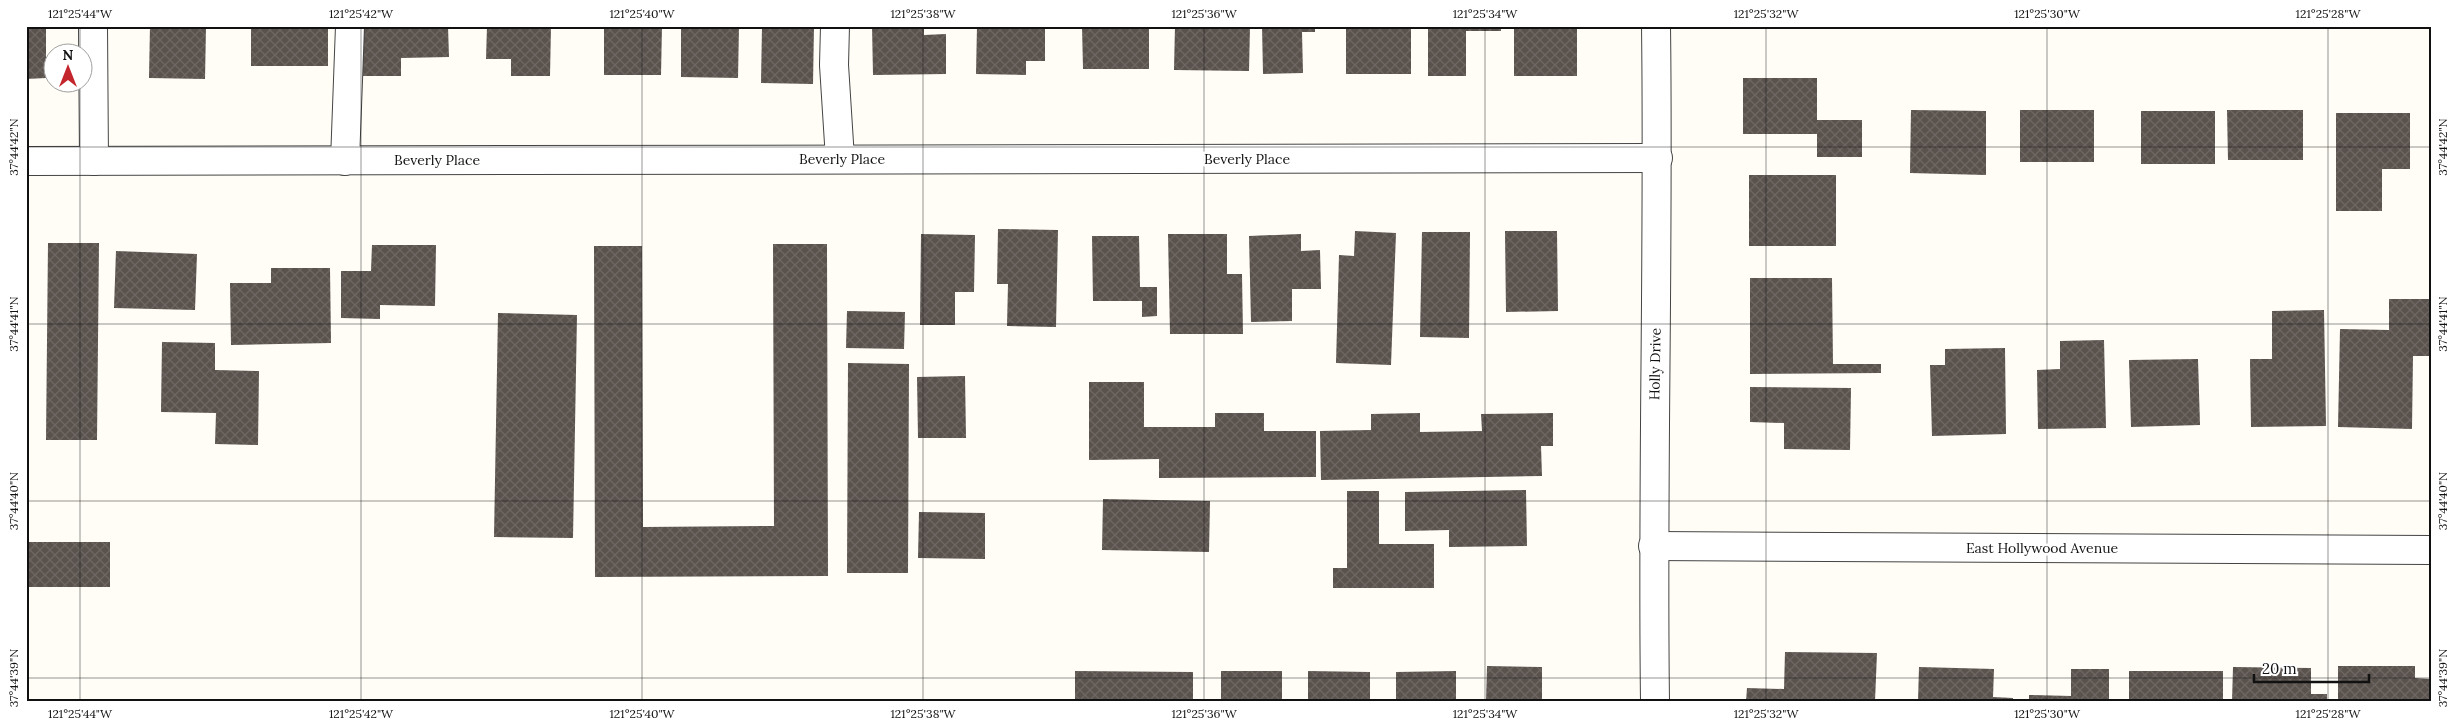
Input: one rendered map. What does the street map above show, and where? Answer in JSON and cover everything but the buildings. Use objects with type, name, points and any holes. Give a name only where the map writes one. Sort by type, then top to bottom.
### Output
[{"type":"street","points":[[93,26],[94,161]]},
{"type":"street","points":[[345,160],[350,26]]},
{"type":"street","points":[[835,26],[834,65],[840,159]]},
{"type":"street","name":"Holly Drive","points":[[1655,701],[1653,546],[1658,158],[1656,26]]},
{"type":"street","name":"Beverly Place","points":[[26,161],[1658,158]]},
{"type":"street","name":"East Hollywood Avenue","points":[[1653,546],[2431,550]]}]
